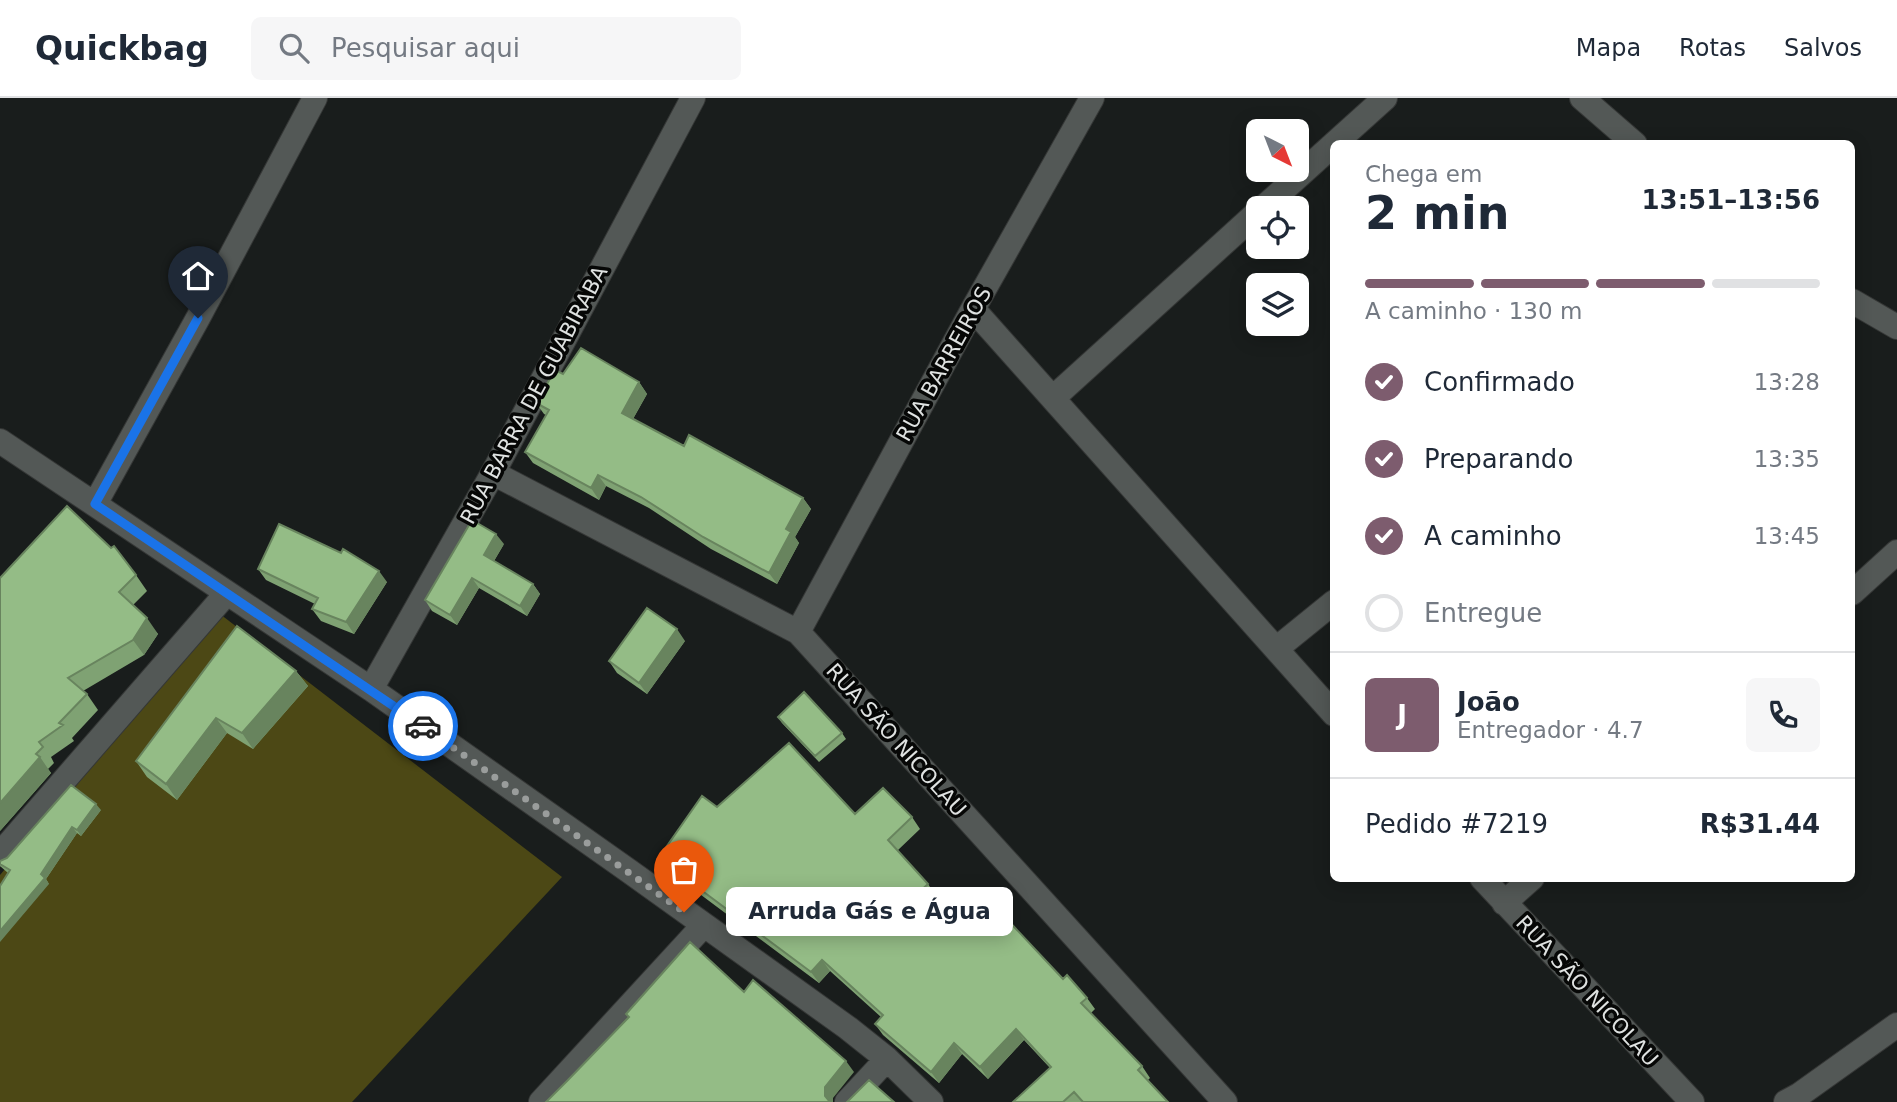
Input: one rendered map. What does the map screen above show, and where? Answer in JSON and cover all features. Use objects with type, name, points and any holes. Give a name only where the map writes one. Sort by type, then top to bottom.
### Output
[{"type":"street","points":[[95,504],[315,98]]},
{"type":"street","name":"RUA BARRA DE GUABIRABA","points":[[371,689],[493,473],[693,98]]},
{"type":"street","name":"RUA BARREIROS","points":[[798,632],[973,309],[1092,98]]},
{"type":"street","points":[[1338,140],[1385,98]]},
{"type":"street","points":[[1582,98],[1631,140]]},
{"type":"street","points":[[1276,196],[1330,148]]},
{"type":"street","points":[[1054,398],[1246,223]]},
{"type":"street","points":[[1855,303],[1897,327]]},
{"type":"street","points":[[973,309],[1330,710]]},
{"type":"street","points":[[0,442],[371,689],[848,1028],[887,1059],[931,1102]]},
{"type":"street","name":"RUA SÃO NICOLAU","points":[[493,473],[798,632],[1225,1102]]},
{"type":"street","points":[[1855,591],[1894,561]]},
{"type":"street","points":[[0,854],[226,594]]},
{"type":"street","points":[[1276,649],[1330,605]]},
{"type":"street","name":"RUA SÃO NICOLAU","points":[[1486,882],[1692,1102]]},
{"type":"street","points":[[1504,903],[1528,882]]},
{"type":"street","points":[[541,1102],[703,926]]},
{"type":"street","points":[[1786,1102],[1897,1025]]},
{"type":"street","points":[[847,1102],[887,1059]]},
{"type":"shaded area","points":[[220,614],[562,877],[352,1102],[0,1102],[0,875]]},
{"type":"building","points":[[581,348],[639,382],[622,413],[684,446],[689,435],[803,498],[786,529],[791,532],[769,573],[703,537],[641,497],[598,475],[591,488],[525,452],[549,410],[536,403],[555,370],[563,374]]},
{"type":"building","points":[[67,506],[111,548],[114,546],[136,575],[119,592],[147,618],[133,640],[68,678],[87,694],[59,723],[63,725],[39,742],[43,747],[36,754],[40,757],[0,803],[0,578]]},
{"type":"building","points":[[472,520],[496,534],[484,555],[533,584],[520,606],[472,578],[450,615],[425,600]]},
{"type":"building","points":[[279,524],[341,553],[343,549],[379,571],[346,622],[312,609],[318,598],[258,569]]},
{"type":"building","points":[[647,608],[677,629],[639,683],[609,661]]},
{"type":"building","points":[[237,626],[296,671],[242,733],[216,718],[166,784],[136,761]]},
{"type":"building","points":[[804,692],[842,733],[815,756],[778,717]]},
{"type":"building","points":[[789,743],[855,814],[883,788],[912,817],[888,840],[928,884],[918,893],[957,929],[988,899],[1063,979],[1067,975],[1087,998],[1081,1003],[1142,1066],[1138,1070],[1168,1102],[1083,1102],[1074,1092],[1063,1102],[1013,1102],[1051,1067],[1016,1029],[980,1067],[954,1043],[931,1072],[875,1024],[883,1015],[822,960],[811,972],[673,869],[675,866],[660,856],[702,796],[717,807]]},
{"type":"building","points":[[71,785],[96,804],[77,830],[72,827],[41,874],[45,878],[0,931],[0,886],[10,870],[0,864],[0,861],[7,858]]},
{"type":"building","points":[[690,942],[744,992],[753,980],[846,1061],[825,1087],[825,1096],[830,1102],[546,1102],[629,1017],[626,1014]]},
{"type":"building","points":[[869,1080],[894,1102],[847,1102]]},
{"type":"way so far","points":[[423,726],[684,912]]},
{"type":"place","name":"Arruda Gás e Água","points":[[684,912]]},
{"type":"route","points":[[198,318],[95,504],[423,726]]}]
